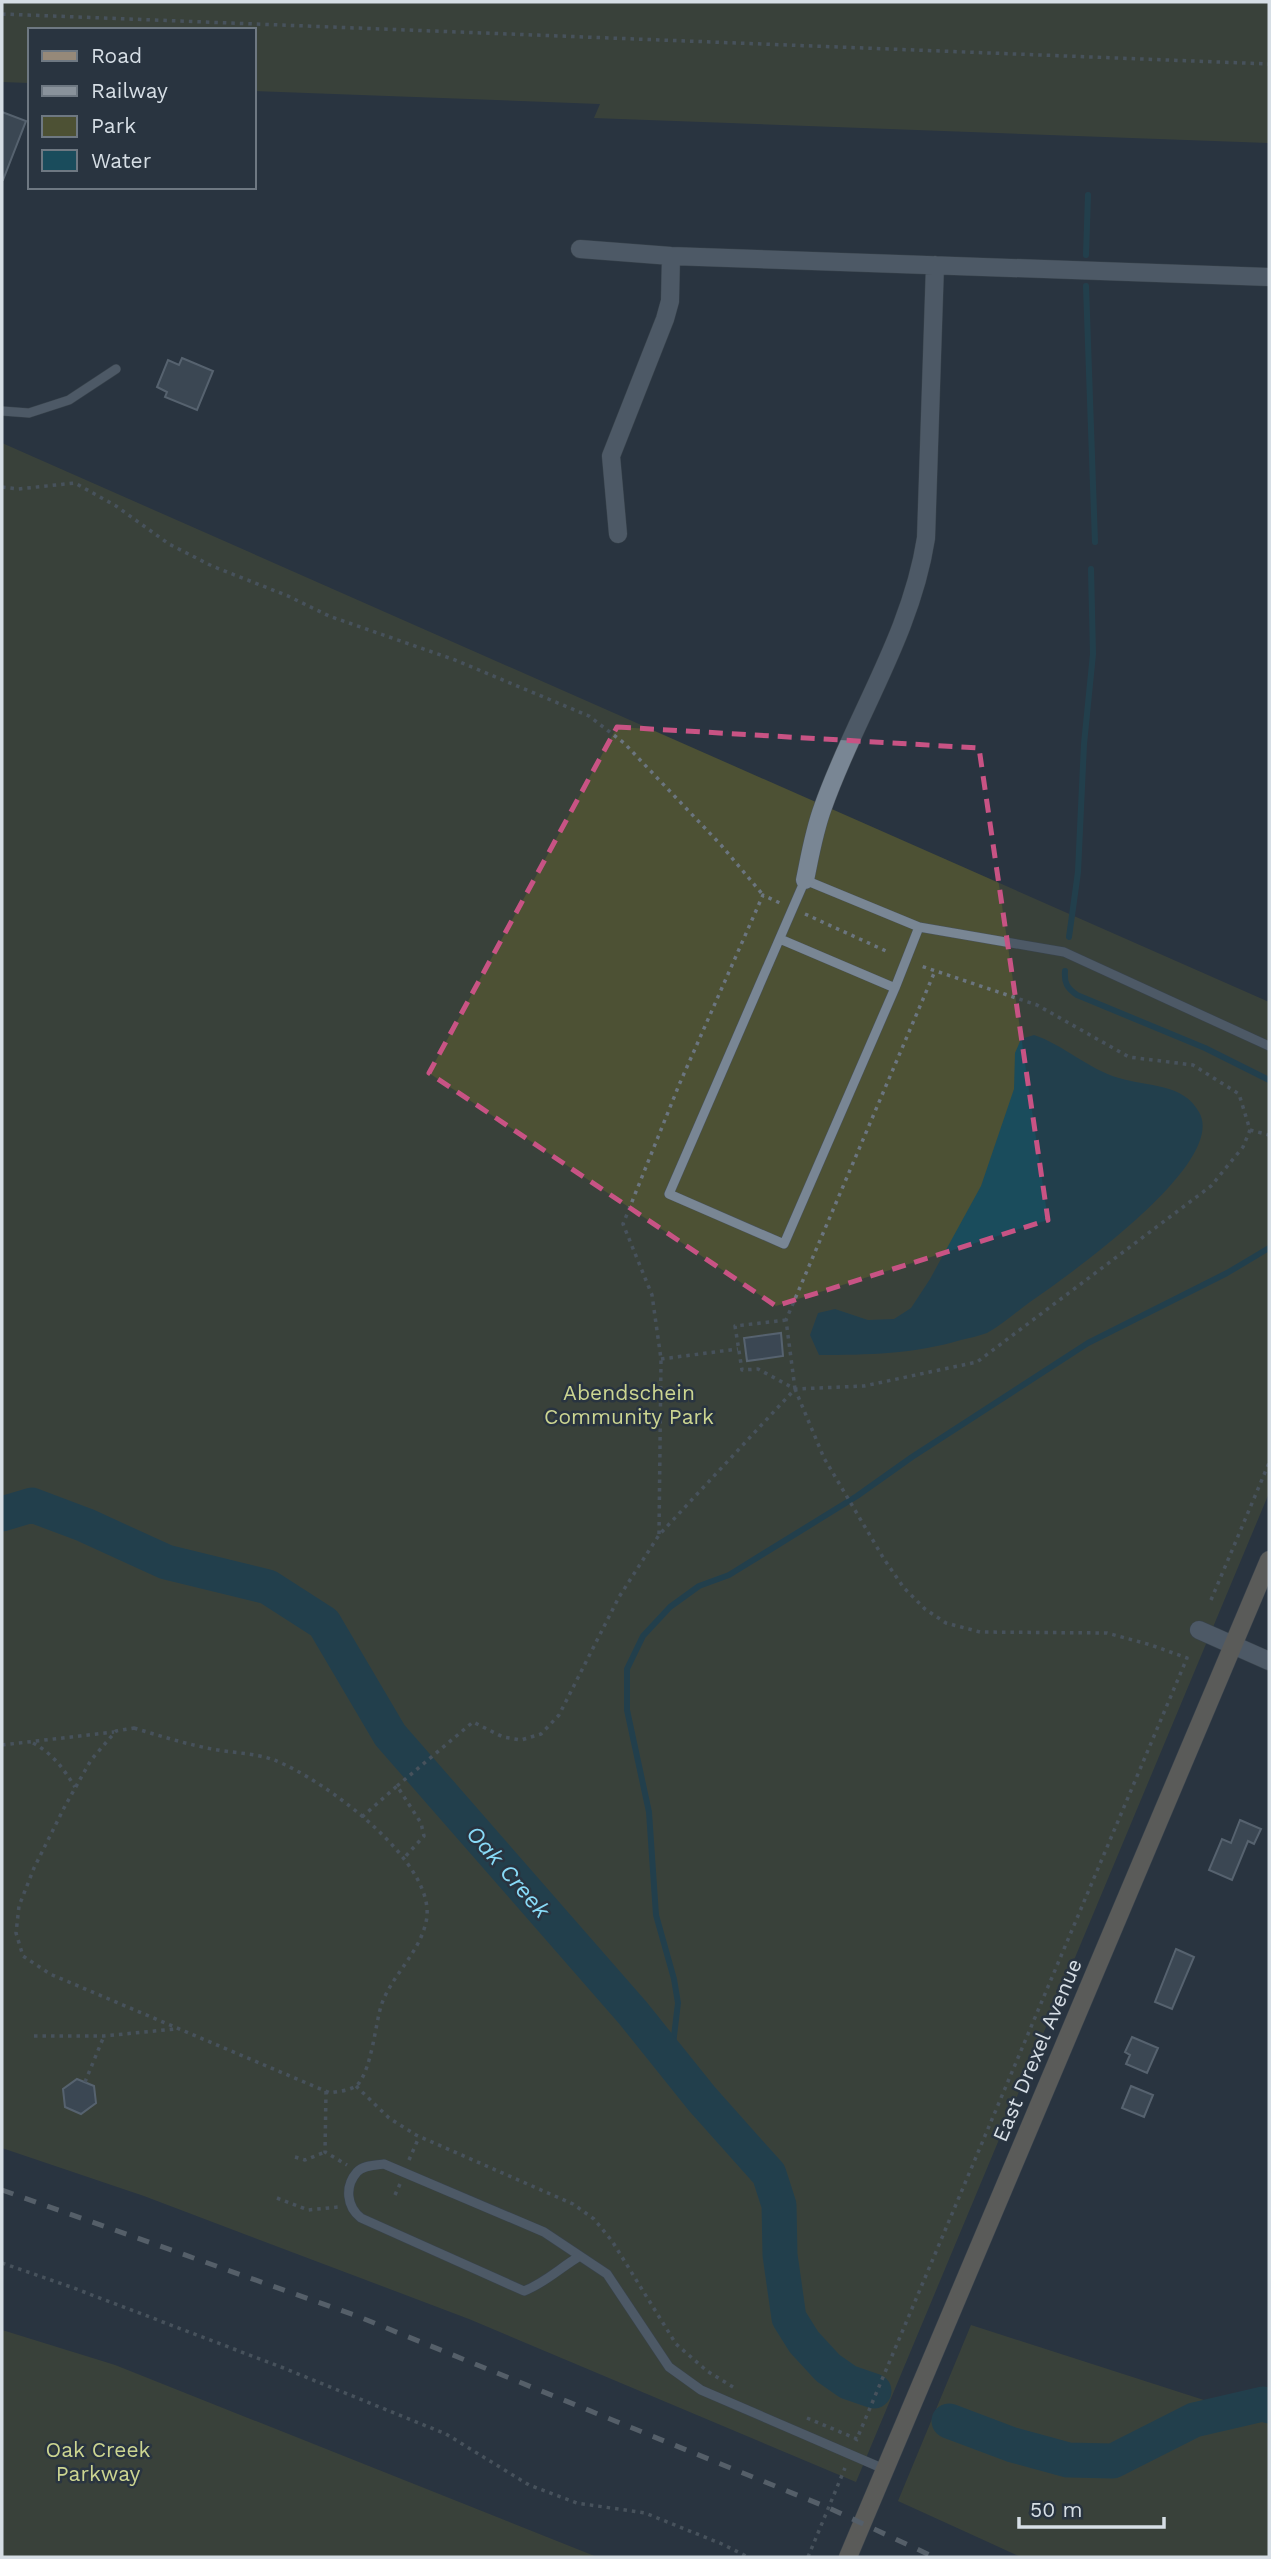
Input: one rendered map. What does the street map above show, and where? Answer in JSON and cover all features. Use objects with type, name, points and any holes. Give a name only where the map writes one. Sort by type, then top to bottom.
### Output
[{"type":"street","points":[[580,250],[671,256],[1269,278]]},
{"type":"street","points":[[618,534],[611,456],[665,319],[670,301],[671,256]]},
{"type":"street","points":[[805,880],[823,807],[894,648],[922,566],[926,538],[935,265]]},
{"type":"street","name":"East Drexel Avenue","points":[[848,2557],[1269,1560]]},
{"type":"street","points":[[1199,1630],[1269,1661]]},
{"type":"lane","points":[[2,411],[29,413],[69,400],[116,369]]},
{"type":"lane","points":[[919,927],[785,1244],[669,1194],[805,880],[919,927],[1064,952],[1269,1046]]},
{"type":"lane","points":[[780,939],[895,988]]},
{"type":"lane","points":[[580,2256],[539,2285],[524,2291],[361,2218],[353,2212],[349,2202],[349,2190],[358,2171],[370,2165],[384,2164],[544,2232],[580,2256],[607,2274],[670,2367],[701,2390],[884,2469]]},
{"type":"path","points":[[2,13],[1269,64]]},
{"type":"path","points":[[2,487],[18,489],[75,483],[116,506],[169,544],[212,566],[288,596],[329,616],[455,660],[589,716],[624,743],[721,845],[763,895]]},
{"type":"path","points":[[786,1320],[735,1326],[742,1370],[758,1369],[794,1389],[864,1386],[977,1362],[1211,1186],[1243,1147],[1250,1130],[1238,1094],[1193,1065],[1129,1057],[1038,1005],[916,964]]},
{"type":"path","points":[[808,2557],[1187,1658],[1107,1633],[980,1632],[946,1623],[925,1609],[904,1588],[824,1458],[794,1389],[786,1320],[935,971]]},
{"type":"path","points":[[1250,1130],[1269,1135]]},
{"type":"path","points":[[661,1359],[738,1349]]},
{"type":"path","points":[[362,1817],[473,1722],[503,1737],[521,1740],[541,1734],[559,1715],[619,1597],[659,1535],[794,1389]]},
{"type":"path","points":[[1211,1600],[1269,1463]]},
{"type":"path","points":[[2,1745],[134,1728],[209,1748],[272,1759],[306,1775],[362,1817],[404,1858],[424,1888],[427,1920],[416,1949],[382,2003],[366,2065],[358,2084],[347,2091],[330,2093],[50,1974],[23,1956],[16,1933],[19,1906],[34,1868],[91,1760],[116,1731]]},
{"type":"path","points":[[32,1742],[60,1763],[75,1788]]},
{"type":"path","points":[[397,1786],[421,1823],[424,1836],[404,1858]]},
{"type":"path","points":[[34,2036],[104,2036],[178,2028]]},
{"type":"path","points":[[85,2082],[104,2036]]},
{"type":"path","points":[[325,2152],[326,2091]]},
{"type":"path","points":[[295,2157],[305,2160],[325,2152]]},
{"type":"path","points":[[325,2152],[358,2171]]},
{"type":"path","points":[[277,2197],[308,2210],[340,2207],[349,2202]]},
{"type":"path","points":[[2,2263],[281,2367],[446,2434],[529,2485],[577,2503],[645,2513],[748,2557]]},
{"type":"highlighted area","points":[[617,727],[979,748],[1048,1220],[776,1306],[429,1073]]},
{"type":"green space","points":[[2,2],[1269,2],[1269,143],[594,118],[600,104],[256,91],[256,28],[28,28],[28,83],[2,82]]},
{"type":"green space","name":"Abendschein Community Park","points":[[2,443],[1269,1002],[1269,1493],[856,2482],[469,2319],[144,2196],[2,2148]]},
{"type":"green space","points":[[971,2325],[1269,2421],[1269,2557],[1021,2557],[898,2501]]},
{"type":"green space","name":"Oak Creek Parkway","points":[[2,2330],[115,2365],[597,2557],[2,2557]]},
{"type":"water","points":[[1034,1035],[1108,1074],[1164,1088],[1184,1096],[1199,1112],[1202,1134],[1190,1160],[1168,1188],[1139,1217],[1076,1269],[987,1333],[908,1351],[819,1355],[810,1335],[818,1313],[835,1309],[868,1320],[894,1319],[911,1308],[981,1186],[1014,1089],[1015,1053],[1021,1039]]},
{"type":"building","points":[[2,112],[26,121],[3,180],[2,180]]},
{"type":"building","points":[[182,358],[213,371],[197,410],[165,397],[167,392],[157,387],[168,360],[179,365]]},
{"type":"building","points":[[781,1333],[783,1356],[747,1361],[744,1338]]},
{"type":"building","points":[[1240,1820],[1261,1829],[1254,1844],[1248,1841],[1232,1880],[1209,1870],[1222,1839],[1231,1843]]},
{"type":"building","points":[[1176,1949],[1194,1957],[1172,2009],[1155,2002]]},
{"type":"building","points":[[1132,2037],[1158,2048],[1147,2073],[1126,2064],[1130,2055],[1125,2052]]},
{"type":"building","points":[[77,2079],[94,2086],[96,2103],[81,2114],[65,2107],[63,2089]]},
{"type":"building","points":[[1131,2086],[1153,2095],[1144,2117],[1122,2108]]},
{"type":"waterway","points":[[1086,255],[1088,195]]},
{"type":"waterway","points":[[1086,286],[1095,542]]},
{"type":"waterway","points":[[1069,937],[1078,872],[1084,744],[1093,654],[1091,569]]},
{"type":"waterway","points":[[1065,971],[1067,985],[1077,995],[1205,1048],[1269,1080]]},
{"type":"waterway","points":[[671,2061],[678,2003],[656,1915],[649,1812],[627,1710],[627,1669],[643,1636],[670,1607],[699,1586],[729,1575],[857,1496],[912,1457],[1088,1343],[1227,1273],[1269,1248]]},
{"type":"waterway","name":"Oak Creek","points":[[2,1514],[32,1505],[85,1525],[166,1562],[268,1587],[324,1623],[390,1735],[633,2013],[702,2099],[769,2174],[779,2205],[780,2255],[789,2318],[804,2342],[828,2368],[848,2382],[874,2391]]},
{"type":"waterway","name":"Oak Creek","points":[[949,2421],[1013,2445],[1068,2460],[1113,2461],[1194,2420],[1263,2404],[1269,2406]]},
{"type":"railway","points":[[2,2190],[357,2316],[829,2508],[934,2557]]}]
